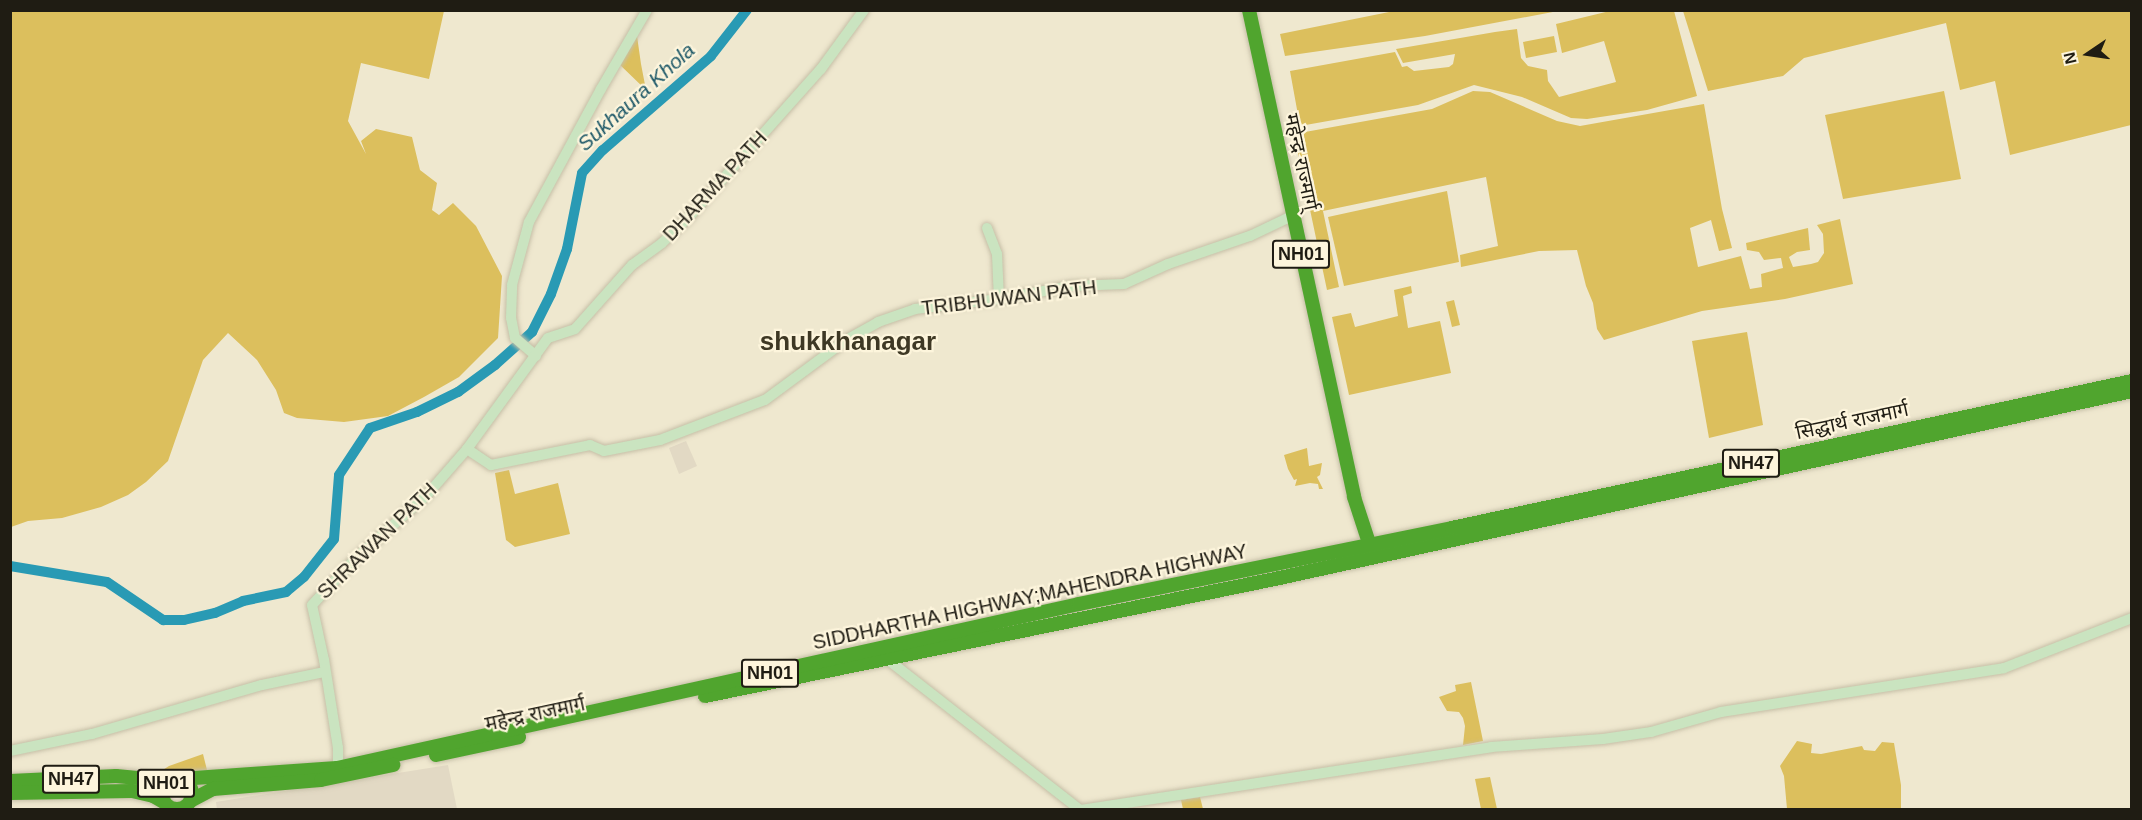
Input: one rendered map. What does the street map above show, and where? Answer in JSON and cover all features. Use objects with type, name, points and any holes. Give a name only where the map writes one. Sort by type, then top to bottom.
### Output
[{"type":"highway","name":"महेन्द्र राज्मार्ग्","points":[[1249,10],[1365,552]]},
{"type":"highway","name":"सिद्धार्थ राजमार्ग","points":[[1365,552],[2132,381]]},
{"type":"highway","name":"सिद्धार्थ राजमार्ग","points":[[1365,552],[2132,391]]},
{"type":"highway","name":"SIDDHARTHA HIGHWAY;MAHENDRA HIGHWAY","points":[[175,780],[338,772],[885,654],[1079,604],[1365,552]]},
{"type":"highway","name":"NH01","points":[[186,806],[189,785],[175,780],[162,790],[166,806],[175,809],[186,806],[213,789],[338,772]]},
{"type":"highway","name":"NH47","points":[[10,793],[175,780]]},
{"type":"highway","name":"NH47","points":[[10,781],[132,784],[166,806]]},
{"type":"street","points":[[536,356],[526,350],[515,338],[511,318],[512,285],[529,222],[647,10]]},
{"type":"street","name":"DHARMA PATH","points":[[548,338],[574,329],[632,265],[662,243],[689,217],[821,69],[864,10]]},
{"type":"street","name":"TRIBHUWAN PATH","points":[[467,449],[491,465],[590,445],[604,451],[660,440],[765,400],[846,340],[878,322],[915,309],[999,299],[1072,286],[1124,284],[1168,264],[1250,236],[1292,216]]},
{"type":"street","points":[[987,228],[998,254],[999,299]]},
{"type":"street","name":"SHRAWAN PATH","points":[[338,772],[338,748],[312,605],[357,557],[426,496],[467,449],[548,338]]},
{"type":"street","points":[[885,654],[1081,810],[1500,745],[1603,739],[1651,732],[1721,712],[2004,668],[2132,618]]},
{"type":"street","points":[[10,751],[92,734],[262,685],[324,672]]},
{"type":"shaded area","points":[[11,10],[444,11],[429,79],[361,63],[348,121],[366,154],[361,141],[376,129],[412,137],[420,170],[437,183],[432,210],[439,215],[453,203],[476,226],[502,276],[498,338],[459,377],[424,397],[388,416],[344,422],[297,418],[284,413],[276,390],[257,360],[228,333],[203,360],[168,461],[146,482],[128,495],[101,507],[62,518],[28,521],[11,527]]},
{"type":"shaded area","points":[[1614,10],[1674,11],[1697,96],[1647,110],[1587,119],[1571,118],[1522,97],[1474,85],[1418,105],[1300,126],[1290,71],[1395,52],[1402,67],[1407,66],[1414,71],[1449,67],[1453,64],[1455,54],[1403,63],[1396,49],[1495,32],[1517,29],[1521,58],[1528,66],[1547,70],[1548,81],[1559,97],[1616,82],[1604,41],[1562,53],[1556,24]]},
{"type":"shaded area","points":[[1394,11],[1558,11],[1425,36],[1285,56],[1280,34]]},
{"type":"shaded area","points":[[1683,11],[2131,11],[2131,125],[2010,155],[1995,81],[1960,90],[1946,23],[1804,58],[1783,76],[1708,91]]},
{"type":"shaded area","points":[[636,29],[641,64],[646,90],[617,62]]},
{"type":"shaded area","points":[[1554,36],[1557,52],[1526,58],[1523,42]]},
{"type":"shaded area","points":[[1473,91],[1490,92],[1557,121],[1580,126],[1704,104],[1722,209],[1732,248],[1719,251],[1711,220],[1690,228],[1698,267],[1741,256],[1750,289],[1762,287],[1761,274],[1783,268],[1781,258],[1764,260],[1759,252],[1747,250],[1746,243],[1808,228],[1810,250],[1797,252],[1789,257],[1793,267],[1811,264],[1818,262],[1824,253],[1823,234],[1817,225],[1840,219],[1853,284],[1785,299],[1702,311],[1604,340],[1597,329],[1593,303],[1577,250],[1539,251],[1461,267],[1460,255],[1498,246],[1486,177],[1323,211],[1339,287],[1327,290],[1294,134],[1432,109]]},
{"type":"shaded area","points":[[1944,91],[1961,179],[1843,199],[1825,115]]},
{"type":"shaded area","points":[[1447,191],[1459,262],[1344,286],[1328,217]]},
{"type":"shaded area","points":[[1411,286],[1412,293],[1403,296],[1408,328],[1440,321],[1451,373],[1349,395],[1332,317],[1351,313],[1355,327],[1398,316],[1394,290]]},
{"type":"shaded area","points":[[1454,300],[1460,325],[1452,327],[1446,302]]},
{"type":"shaded area","points":[[1747,332],[1763,425],[1709,438],[1692,341]]},
{"type":"shaded area","points":[[686,441],[697,466],[679,474],[669,448]]},
{"type":"shaded area","points":[[1307,448],[1309,466],[1322,463],[1320,475],[1317,477],[1323,489],[1319,489],[1318,484],[1310,483],[1295,486],[1297,479],[1294,480],[1288,469],[1284,455]]},
{"type":"shaded area","points":[[509,470],[515,494],[558,483],[570,534],[515,547],[506,540],[495,473]]},
{"type":"shaded area","points":[[1471,682],[1483,741],[1463,745],[1465,726],[1463,718],[1459,712],[1447,711],[1439,697],[1456,691],[1455,685]]},
{"type":"shaded area","points":[[1797,741],[1812,744],[1811,753],[1821,754],[1862,746],[1864,750],[1875,751],[1882,742],[1894,743],[1901,785],[1901,809],[1787,809],[1784,776],[1780,766]]},
{"type":"shaded area","points":[[203,754],[207,770],[158,773],[169,766]]},
{"type":"shaded area","points":[[448,765],[457,809],[217,810],[216,802]]},
{"type":"shaded area","points":[[1490,777],[1497,809],[1481,809],[1475,779]]},
{"type":"shaded area","points":[[1200,797],[1203,809],[1183,809],[1181,800]]},
{"type":"waterway","name":"Sukhaura Khola","points":[[10,566],[107,582],[163,620],[184,620],[215,613],[243,601],[286,592],[304,577],[334,539],[339,475],[370,428],[417,412],[458,392],[495,365],[532,332],[551,294],[567,249],[582,173],[603,150],[711,56],[747,10]]},
{"type":"district","name":"shukkhanagar","points":[[848,342]]}]
